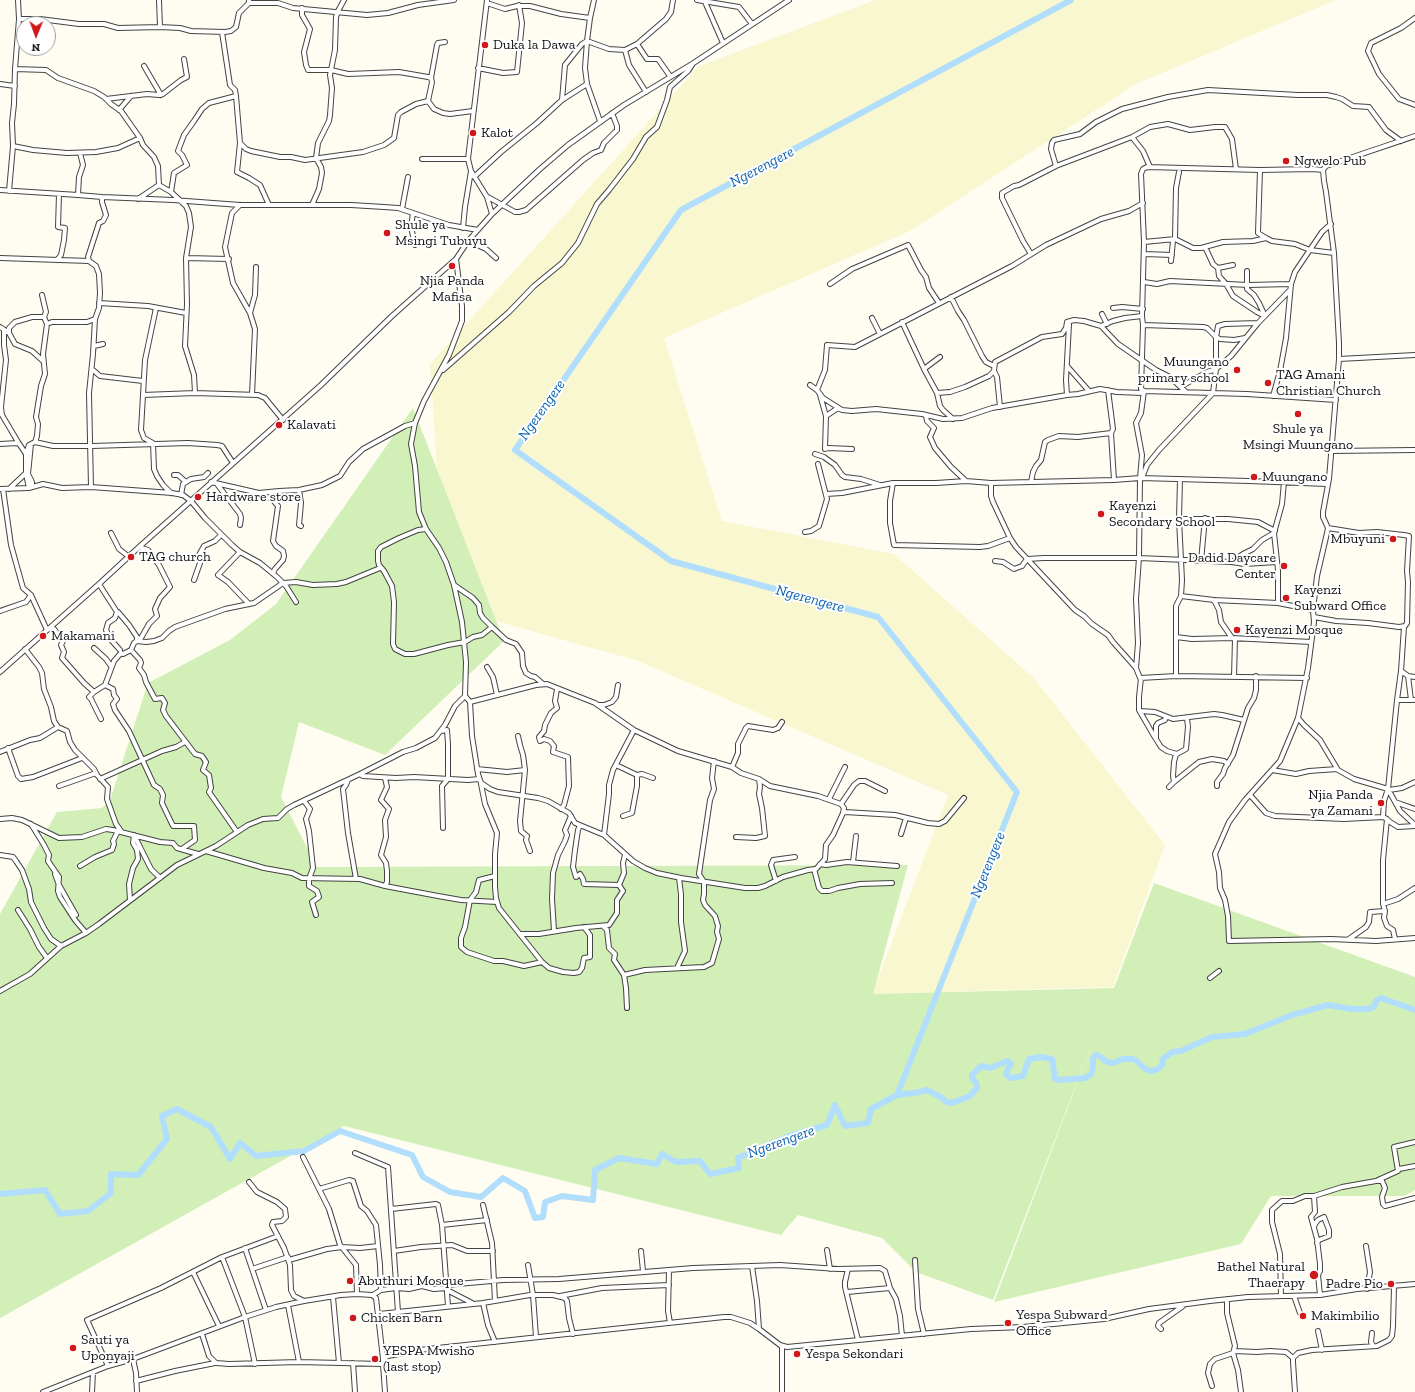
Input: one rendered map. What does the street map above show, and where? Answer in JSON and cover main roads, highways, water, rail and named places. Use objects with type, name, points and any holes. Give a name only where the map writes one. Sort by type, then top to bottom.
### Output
[{"type":"waterway","name":"Ngerengere","points":[[0,1194],[45,1190],[60,1214],[88,1211],[111,1193],[111,1174],[138,1175],[167,1139],[162,1116],[177,1109],[211,1127],[230,1159],[240,1143],[256,1156],[304,1151],[340,1131],[412,1155],[423,1177],[450,1192],[481,1197],[503,1178],[525,1191],[535,1218],[543,1217],[545,1202],[562,1196],[593,1200],[595,1170],[619,1158],[657,1164],[662,1154],[676,1162],[700,1161],[710,1174],[739,1168],[738,1158],[789,1136],[827,1125],[835,1105],[845,1126],[868,1123],[871,1109],[897,1095],[1017,792],[878,617],[671,561],[515,450],[681,210],[1071,0]]},
{"type":"waterway","points":[[897,1095],[927,1090],[941,1097],[946,1102],[952,1103],[970,1096],[977,1088],[977,1084],[972,1078],[972,1075],[981,1066],[990,1068],[1007,1061],[1011,1064],[1006,1074],[1010,1078],[1023,1076],[1029,1059],[1041,1057],[1052,1059],[1055,1079],[1060,1080],[1085,1078],[1091,1074],[1093,1058],[1096,1055],[1107,1062],[1113,1063],[1123,1059],[1133,1059],[1145,1069],[1151,1071],[1158,1069],[1162,1065],[1163,1059],[1172,1052],[1181,1051],[1212,1037],[1245,1034],[1292,1015],[1328,1005],[1351,1009],[1367,1009],[1374,1007],[1376,1001],[1381,998],[1415,1010]]},
{"type":"place","name":"Duka la Dawa","points":[[485,45]]},
{"type":"place","name":"Kalot","points":[[473,133]]},
{"type":"place","name":"Ngwelo Pub","points":[[1286,161]]},
{"type":"place","name":"Shule ya Msingi Tubuyu","points":[[387,233]]},
{"type":"place","name":"Njia Panda Mafisa","points":[[452,266]]},
{"type":"place","name":"Muungano primary school","points":[[1237,370]]},
{"type":"place","name":"TAG Amani Christian Church","points":[[1268,383]]},
{"type":"place","name":"Shule ya Msingi Muungano","points":[[1298,414]]},
{"type":"place","name":"Kalavati","points":[[279,425]]},
{"type":"place","name":"Muungano","points":[[1254,477]]},
{"type":"place","name":"Hardware store","points":[[198,497]]},
{"type":"place","name":"Kayenzi Secondary School","points":[[1101,514]]},
{"type":"place","name":"Mbuyuni","points":[[1393,539]]},
{"type":"place","name":"TAG church","points":[[131,557]]},
{"type":"place","name":"Dadid Daycare Center","points":[[1284,566]]},
{"type":"place","name":"Kayenzi Subward Office","points":[[1286,598]]},
{"type":"place","name":"Kayenzi Mosque","points":[[1237,630]]},
{"type":"place","name":"Makamani","points":[[43,636]]},
{"type":"place","name":"Njia Panda ya Zamani","points":[[1381,803]]},
{"type":"place","name":"Bathel Natural Thaerapy","points":[[1314,1275]]},
{"type":"place","name":"Abuthuri Mosque","points":[[350,1281]]},
{"type":"place","name":"Padre Pio","points":[[1391,1284]]},
{"type":"place","name":"Makimbilio","points":[[1303,1316]]},
{"type":"place","name":"Chicken Barn","points":[[353,1318]]},
{"type":"place","name":"Yespa Subward Office","points":[[1008,1323]]},
{"type":"place","name":"Sauti ya Uponyaji","points":[[73,1348]]},
{"type":"place","name":"Yespa Sekondari","points":[[797,1354]]},
{"type":"place","name":"YESPA Mwisho (last stop)","points":[[375,1359]]}]
